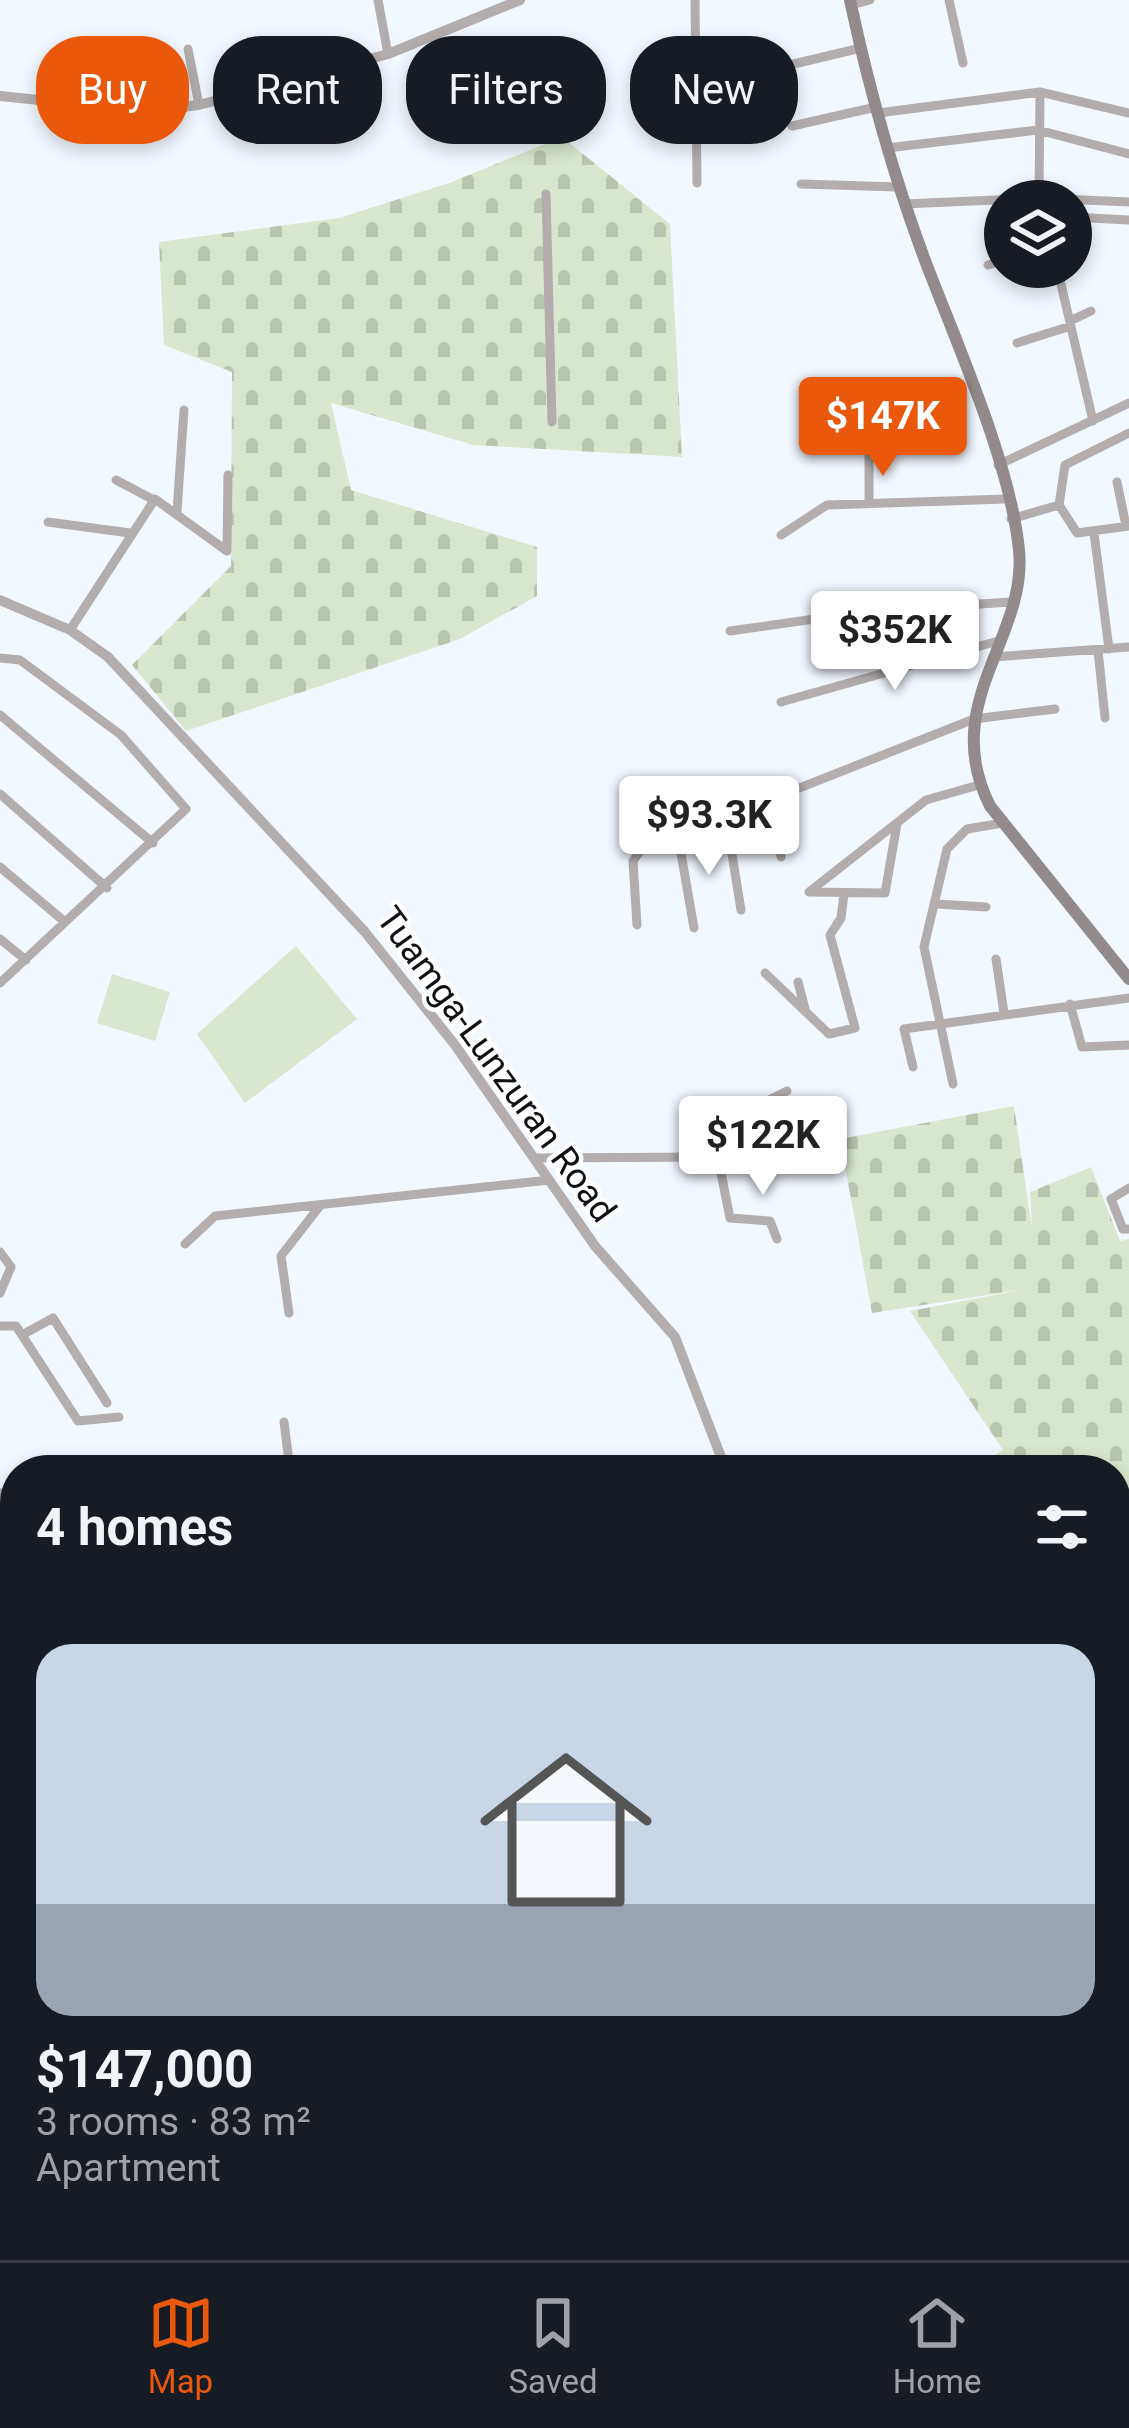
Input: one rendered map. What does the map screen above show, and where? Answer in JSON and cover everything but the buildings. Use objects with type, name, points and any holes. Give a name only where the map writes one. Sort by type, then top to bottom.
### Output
[{"type":"main road","points":[[850,3],[898,187],[979,400],[1019,549],[1011,602],[974,719],[979,784],[1003,823],[1129,979]]},
{"type":"street","points":[[378,0],[388,54]]},
{"type":"street","points":[[0,96],[145,110],[199,105],[388,54],[520,0]]},
{"type":"street","points":[[695,0],[697,183]]},
{"type":"street","points":[[850,3],[870,0]]},
{"type":"street","points":[[949,0],[963,63]]},
{"type":"street","points":[[798,63],[861,48]]},
{"type":"street","points":[[189,54],[199,105]]},
{"type":"street","points":[[1039,180],[1040,92]]},
{"type":"street","points":[[798,125],[877,110],[1040,92],[1129,113]]},
{"type":"street","points":[[887,148],[1038,130],[1129,154]]},
{"type":"street","points":[[801,184],[898,187]]},
{"type":"street","points":[[546,194],[552,422]]},
{"type":"street","points":[[1092,200],[1129,202]]},
{"type":"street","points":[[904,205],[984,201]]},
{"type":"street","points":[[1092,219],[1129,220]]},
{"type":"street","points":[[1062,288],[1093,421]]},
{"type":"street","points":[[1018,343],[1091,311]]},
{"type":"street","points":[[998,465],[1129,403]]},
{"type":"street","points":[[177,512],[184,410]]},
{"type":"street","points":[[1117,482],[1127,526],[1094,533],[1074,531],[1059,505],[1064,466],[1129,433]]},
{"type":"street","points":[[868,456],[869,501]]},
{"type":"street","points":[[116,480],[177,512],[226,552],[228,476]]},
{"type":"street","points":[[782,535],[827,505],[1006,499]]},
{"type":"street","points":[[70,630],[154,500]]},
{"type":"street","points":[[1011,519],[1059,505]]},
{"type":"street","points":[[48,522],[130,533]]},
{"type":"street","points":[[1094,533],[1105,718]]},
{"type":"street","name":"Tuamga-Lunzuran Road","points":[[0,600],[70,630],[108,657],[365,932],[631,1293],[675,1337],[720,1455]]},
{"type":"street","points":[[730,631],[871,611],[1011,602]]},
{"type":"street","points":[[782,702],[998,640]]},
{"type":"street","points":[[993,657],[1129,647]]},
{"type":"street","points":[[0,658],[20,660],[121,735],[182,799],[184,813],[0,983]]},
{"type":"street","points":[[638,925],[634,858],[678,836],[974,719],[1054,709]]},
{"type":"street","points":[[0,715],[153,843]]},
{"type":"street","points":[[897,824],[886,893],[808,890],[926,800],[979,784]]},
{"type":"street","points":[[0,794],[107,888]]},
{"type":"street","points":[[771,802],[781,857]]},
{"type":"street","points":[[726,817],[740,910]]},
{"type":"street","points":[[952,1084],[923,957],[952,842],[967,829],[1003,823]]},
{"type":"street","points":[[678,836],[694,928]]},
{"type":"street","points":[[0,867],[65,922]]},
{"type":"street","points":[[765,973],[834,1035],[855,1028],[830,935],[841,917],[844,894]]},
{"type":"street","points":[[937,904],[986,907]]},
{"type":"street","points":[[0,939],[26,960]]},
{"type":"street","points":[[996,959],[1004,1013]]},
{"type":"street","points":[[798,982],[805,1010]]},
{"type":"street","points":[[913,1067],[904,1029],[1129,998]]},
{"type":"street","points":[[1070,1004],[1082,1047],[1129,1045]]},
{"type":"street","points":[[534,1158],[718,1158],[771,1164],[769,1100],[787,1091]]},
{"type":"street","points":[[718,1158],[730,1218],[770,1221],[777,1239]]},
{"type":"street","points":[[185,1244],[215,1216],[549,1180]]},
{"type":"street","points":[[1129,1189],[1111,1199],[1123,1229],[1129,1229]]},
{"type":"street","points":[[289,1313],[281,1256],[320,1206]]},
{"type":"street","points":[[0,1252],[10,1275],[0,1293]]},
{"type":"street","points":[[22,1335],[53,1318],[106,1403]]},
{"type":"street","points":[[0,1326],[16,1325],[78,1421],[119,1418]]},
{"type":"street","points":[[284,1422],[288,1455]]},
{"type":"green space","points":[[545,144],[571,144],[670,224],[682,457],[473,445],[331,403],[351,490],[537,547],[537,596],[460,639],[186,731],[132,665],[231,566],[232,372],[164,345],[159,242],[339,218],[449,183]]},
{"type":"green space","points":[[296,946],[357,1019],[245,1103],[197,1034]]},
{"type":"green space","points":[[112,974],[170,992],[155,1041],[97,1023]]},
{"type":"green space","points":[[1014,1106],[1032,1229],[1030,1192],[1091,1167],[1120,1241],[1129,1239],[1129,1455],[995,1455],[1003,1450],[910,1311],[1020,1290],[872,1313],[840,1139]]}]
